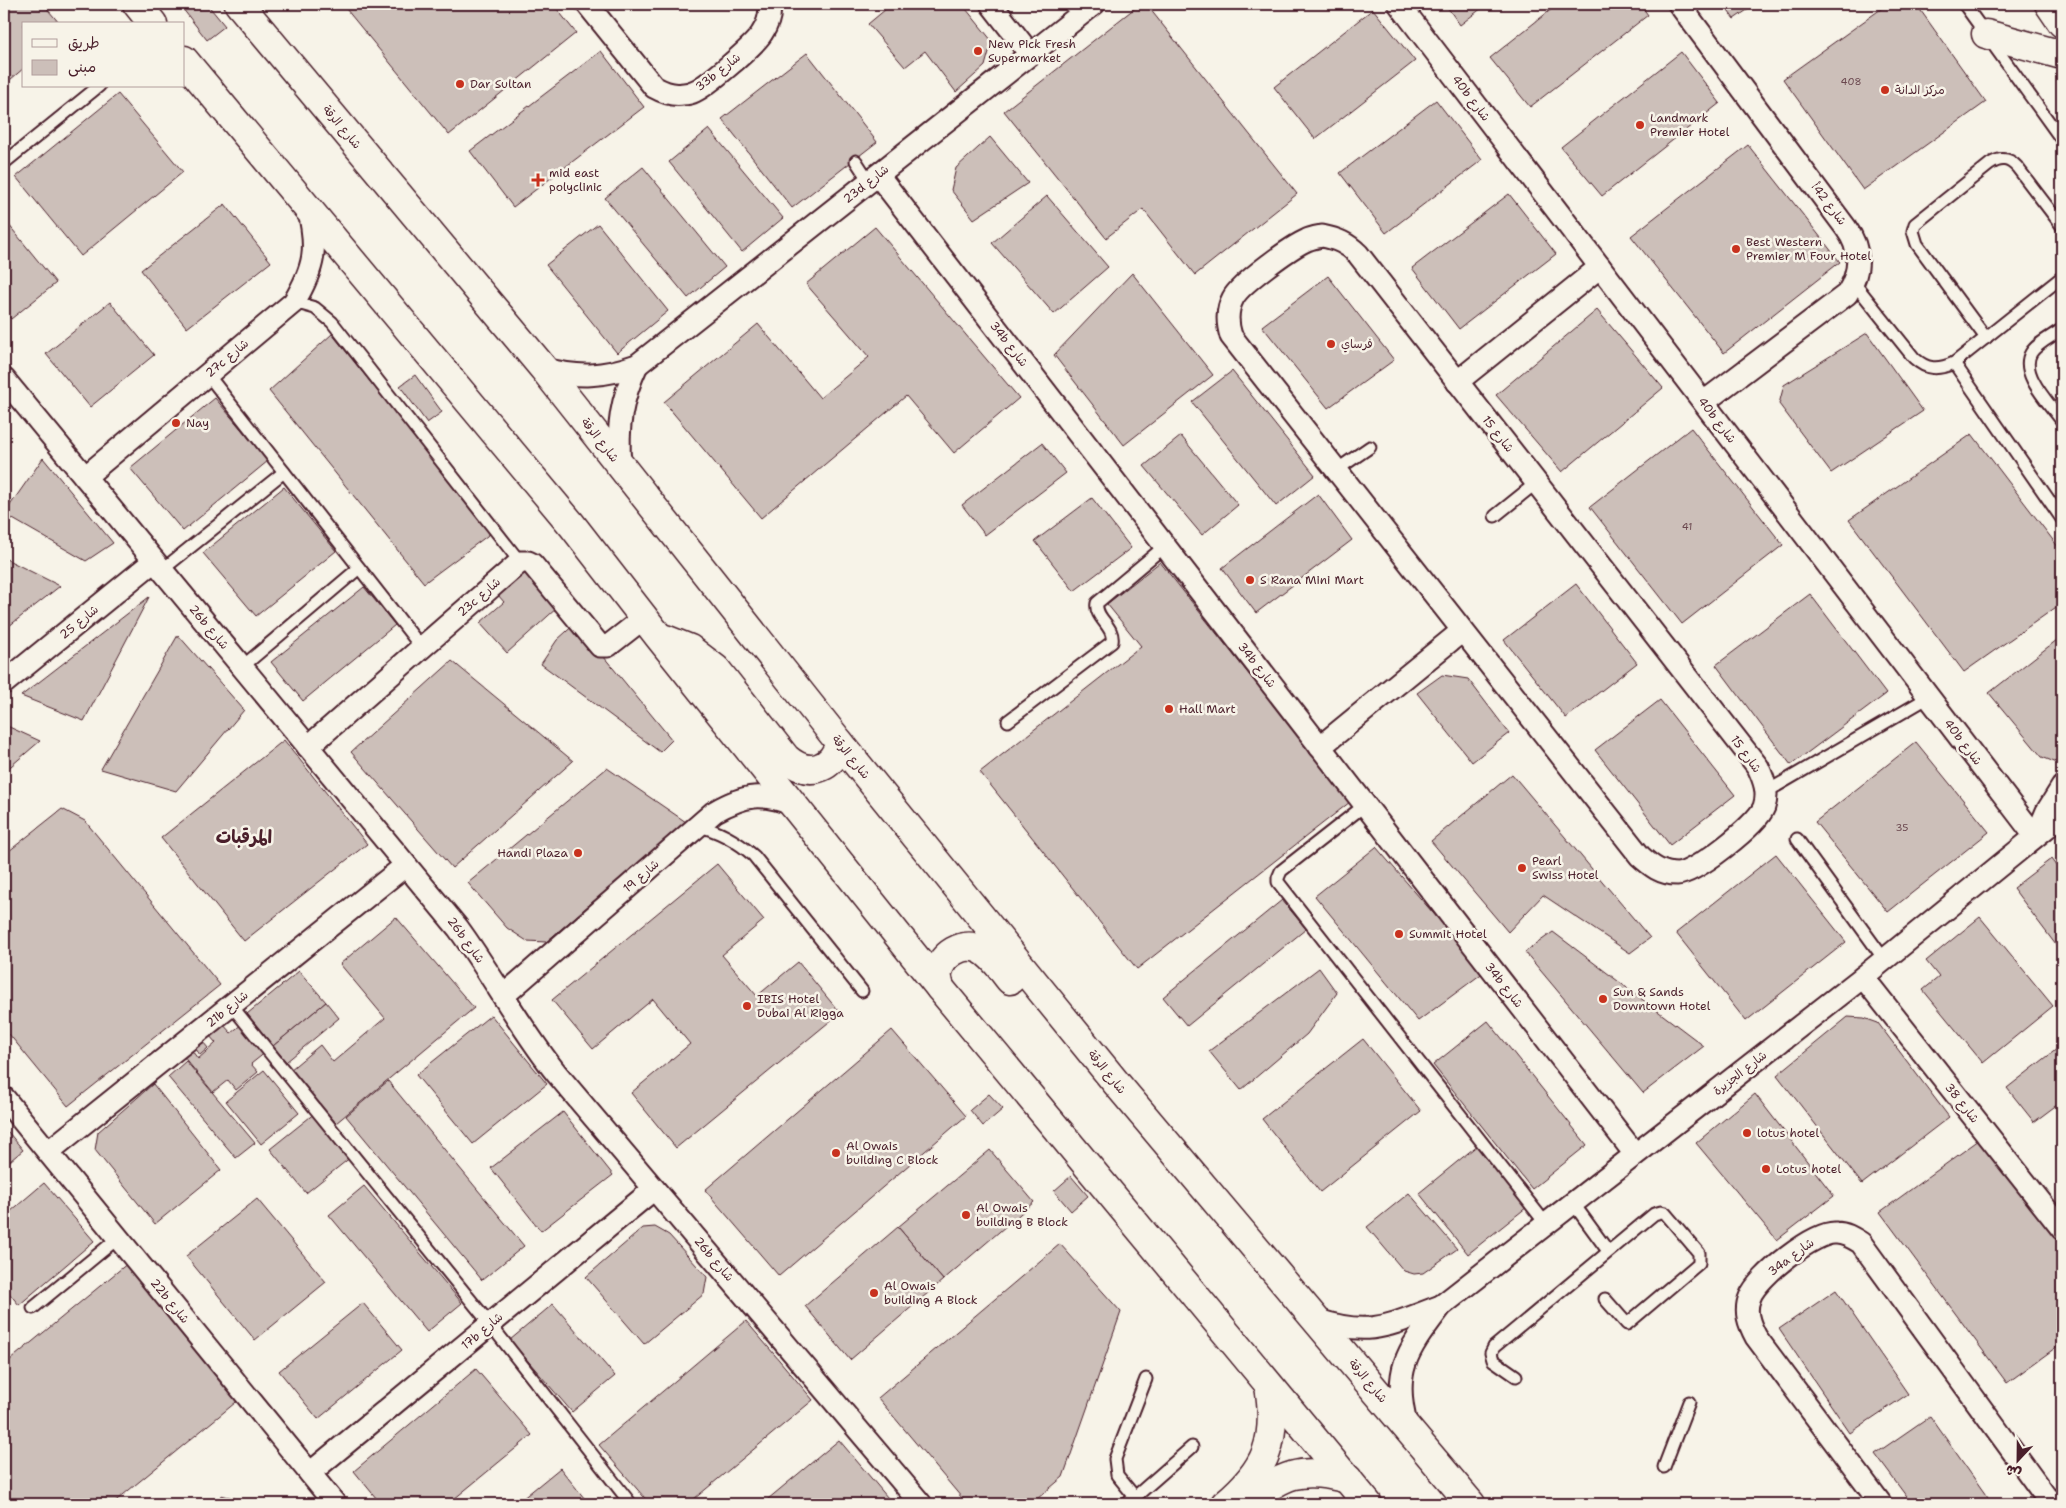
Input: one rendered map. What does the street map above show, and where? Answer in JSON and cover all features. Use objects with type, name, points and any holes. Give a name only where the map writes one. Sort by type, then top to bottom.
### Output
[{"type":"street","points":[[137,4],[151,22]]},
{"type":"street","name":"شارع الرقة","points":[[240,4],[544,369],[840,743],[1117,1084],[1318,1320],[1471,1504]]},
{"type":"street","name":"33b شارع","points":[[587,4],[654,87],[667,94],[681,95],[696,91],[708,83],[762,35],[768,23],[769,4]]},
{"type":"street","points":[[991,4],[1030,54]]},
{"type":"street","name":"23d شارع","points":[[544,369],[567,375],[591,376],[614,373],[637,365],[1094,4]]},
{"type":"street","name":"40b شارع","points":[[1399,4],[2035,836]]},
{"type":"street","name":"شارع 42أ","points":[[1679,4],[1852,236],[1858,256],[1858,270],[1854,283]]},
{"type":"street","points":[[2049,4],[2062,23]]},
{"type":"street","points":[[1986,34],[2062,55]]},
{"type":"street","points":[[185,61],[572,525],[940,988],[1368,1504]]},
{"type":"street","name":"34b شارع","points":[[874,178],[1165,546],[1635,1154]]},
{"type":"street","name":"27c شارع","points":[[85,477],[294,302],[306,281],[313,257],[314,232],[308,208]]},
{"type":"street","name":"شارع 15","points":[[1322,236],[1336,238],[1348,244],[1358,254],[1457,382],[1758,767],[1764,779],[1766,792],[1764,806],[1758,818],[1749,828],[1692,870],[1678,874],[1664,872],[1650,866],[1238,348],[1231,336],[1228,323],[1231,303],[1242,286],[1308,239],[1322,236]]},
{"type":"street","points":[[1457,382],[1600,267]]},
{"type":"street","points":[[1704,402],[1837,303],[1847,294],[1854,283]]},
{"type":"street","name":"23d شارع","points":[[620,465],[618,439],[620,414],[626,389],[637,365]]},
{"type":"street","name":"26b شارع","points":[[4,380],[458,928],[528,1036],[552,1068],[921,1504]]},
{"type":"street","points":[[520,562],[532,564],[600,646],[608,646],[652,627]]},
{"type":"street","name":"23c شارع","points":[[308,747],[520,562]]},
{"type":"street","name":"شارع 25","points":[[4,683],[158,566]]},
{"type":"street","points":[[652,627],[690,649],[716,669],[786,758],[795,766],[806,770],[818,769],[828,764],[836,754],[840,743]]},
{"type":"street","points":[[1320,747],[1462,631]]},
{"type":"street","name":"شارع الجزيرة","points":[[2035,836],[2047,811],[2062,787]]},
{"type":"street","name":"شارع 19","points":[[503,996],[714,812],[733,801],[754,796],[776,798],[796,806]]},
{"type":"street","name":"شارع الجزيرة","points":[[1407,1427],[1400,1403],[1401,1378],[1408,1355],[1420,1334],[1441,1306],[1862,977],[2062,815]]},
{"type":"street","name":"21b شارع","points":[[48,1152],[406,865]]},
{"type":"street","points":[[940,988],[938,974],[942,961],[952,951],[965,947],[979,948],[990,956],[1075,1058],[1102,1077],[1117,1084]]},
{"type":"street","name":"شارع 38","points":[[1862,977],[2062,1229]]},
{"type":"street","name":"22b شارع","points":[[4,1098],[335,1504]]},
{"type":"street","name":"17b شارع","points":[[310,1473],[654,1189]]},
{"type":"street","name":"34a شارع","points":[[1880,1504],[1756,1337],[1750,1325],[1747,1312],[1749,1298],[1755,1286],[1810,1241],[1822,1234],[1836,1233],[1849,1236],[1861,1243],[2052,1500]]},
{"type":"street","name":"شارع الجزيرة","points":[[1318,1320],[1340,1327],[1363,1330],[1387,1326],[1441,1306]]},
{"type":"street","points":[[1225,1504],[1250,1481],[1264,1460],[1272,1436],[1273,1411],[1269,1386]]},
{"type":"street","points":[[1246,1504],[1277,1481],[1299,1473],[1323,1473],[1348,1479]]},
{"type":"lane","points":[[1964,4],[2062,140]]},
{"type":"lane","points":[[4,163],[97,88]]},
{"type":"lane","points":[[1986,338],[1917,244],[1913,231],[1915,224],[1990,164],[2004,159],[2018,167],[2062,226]]},
{"type":"lane","points":[[856,161],[874,178]]},
{"type":"lane","points":[[1854,283],[1914,358],[1923,365],[1939,368],[1954,363],[2062,277]]},
{"type":"lane","points":[[294,302],[315,308],[332,322],[520,562]]},
{"type":"lane","points":[[2062,329],[2032,352],[2028,366],[2033,381],[2062,421]]},
{"type":"lane","points":[[1954,363],[2062,518]]},
{"type":"lane","points":[[208,375],[422,648]]},
{"type":"lane","points":[[1335,471],[1370,447]]},
{"type":"lane","points":[[158,566],[284,472]]},
{"type":"lane","points":[[1495,516],[1536,483]]},
{"type":"lane","points":[[1008,722],[1112,642],[1112,634],[1097,611],[1098,603],[1165,546]]},
{"type":"lane","points":[[242,668],[359,568]]},
{"type":"lane","points":[[1766,792],[1929,696]]},
{"type":"lane","points":[[1366,806],[1281,871],[1278,882],[1546,1224]]},
{"type":"lane","points":[[698,826],[729,837],[754,856],[862,991]]},
{"type":"lane","points":[[1797,839],[1884,959]]},
{"type":"lane","points":[[231,1005],[490,1324],[631,1504]]},
{"type":"lane","points":[[1573,1203],[1608,1251]]},
{"type":"lane","points":[[1516,1376],[1493,1360],[1491,1353],[1494,1346],[1654,1214],[1661,1212],[1668,1215],[1699,1253],[1700,1259],[1696,1265],[1627,1324],[1605,1300]]},
{"type":"lane","points":[[33,1308],[118,1238]]},
{"type":"lane","points":[[1146,1379],[1115,1459],[1117,1475],[1131,1501],[1192,1447]]},
{"type":"lane","points":[[1664,1467],[1689,1402]]},
{"type":"building","points":[[4,4],[43,4],[58,22],[22,22],[22,70],[4,85]]},
{"type":"building","points":[[179,4],[207,4],[225,26],[207,40]]},
{"type":"building","name":"Dar Sultan","points":[[342,4],[553,4],[576,33],[449,135]]},
{"type":"building","points":[[892,4],[962,4],[992,41],[985,66],[956,92],[925,51],[905,67],[868,24]]},
{"type":"building","points":[[1140,4],[1146,4],[1297,194],[1195,275],[1143,209],[1106,238],[1004,111]]},
{"type":"building","points":[[1445,4],[1487,4],[1460,25]]},
{"type":"building","points":[[1558,4],[1640,4],[1648,15],[1530,107],[1490,58]]},
{"type":"building","points":[[1723,4],[1756,4],[1734,19]]},
{"type":"building","name":"مركز الدانة","points":[[1888,4],[1916,4],[1986,102],[1863,190],[1783,79]]},
{"type":"building","points":[[1373,9],[1415,61],[1315,139],[1274,87]]},
{"type":"building","points":[[601,51],[644,107],[513,207],[470,151]]},
{"type":"building","name":"Landmark Premier Hotel","points":[[1681,52],[1720,103],[1602,196],[1561,147]]},
{"type":"building","points":[[807,53],[877,142],[792,208],[722,119]]},
{"type":"building","points":[[118,94],[183,172],[81,256],[16,177]]},
{"type":"building","points":[[1436,100],[1482,160],[1386,233],[1340,173]]},
{"type":"building","points":[[709,129],[783,218],[742,252],[669,162]]},
{"type":"building","points":[[990,137],[1028,183],[974,219],[951,190],[956,168]]},
{"type":"building","name":"Best Western Premier M Four Hotel","points":[[1748,145],[1840,262],[1724,353],[1631,236]]},
{"type":"building","points":[[643,167],[725,267],[688,298],[605,198]]},
{"type":"building","points":[[1509,194],[1556,254],[1459,329],[1412,268]]},
{"type":"building","points":[[1047,196],[1108,267],[1054,314],[992,243]]},
{"type":"building","points":[[225,204],[271,262],[187,328],[141,270]]},
{"type":"building","points":[[4,219],[56,283],[11,319],[4,311]]},
{"type":"building","points":[[598,224],[668,311],[617,353],[546,265]]},
{"type":"building","points":[[875,227],[1019,398],[954,453],[906,396],[761,518],[664,402],[758,324],[820,398],[869,357],[806,284]]},
{"type":"building","points":[[1132,273],[1213,375],[1124,445],[1054,355]]},
{"type":"building","points":[[1328,276],[1394,360],[1328,408],[1262,326]]},
{"type":"building","points":[[110,302],[154,355],[90,407],[46,354]]},
{"type":"building","points":[[1597,310],[1663,388],[1562,472],[1496,395]]},
{"type":"building","points":[[1867,333],[1923,411],[1831,473],[1779,404],[1784,385]]},
{"type":"building","points":[[332,334],[491,533],[424,583],[269,391]]},
{"type":"building","points":[[1232,371],[1315,475],[1276,506],[1192,402]]},
{"type":"building","points":[[415,375],[442,412],[427,423],[400,386]]},
{"type":"building","points":[[215,398],[268,461],[183,531],[130,468]]},
{"type":"building","points":[[1691,428],[1783,545],[1682,624],[1590,507]]},
{"type":"building","points":[[1972,434],[2062,552],[2062,603],[1964,672],[1849,520]]},
{"type":"building","points":[[1181,436],[1238,505],[1202,535],[1144,466]]},
{"type":"building","points":[[1042,443],[1066,473],[985,535],[962,505]]},
{"type":"building","points":[[43,458],[113,543],[86,561],[4,514]]},
{"type":"building","points":[[284,487],[336,551],[256,616],[203,553]]},
{"type":"building","points":[[1318,494],[1352,540],[1256,613],[1222,568]]},
{"type":"building","points":[[1092,498],[1131,548],[1074,591],[1035,541]]},
{"type":"building","points":[[4,558],[60,586],[4,630]]},
{"type":"building","name":"Hall Mart","points":[[1160,562],[1350,802],[1137,969],[980,772],[1141,646],[1107,604]]},
{"type":"building","points":[[525,570],[558,607],[507,653],[480,623],[504,602],[498,595]]},
{"type":"building","points":[[1576,584],[1637,663],[1566,718],[1504,640]]},
{"type":"building","points":[[364,587],[395,625],[303,701],[271,662]]},
{"type":"building","points":[[1810,594],[1886,694],[1791,765],[1716,665]]},
{"type":"building","points":[[149,597],[84,721],[21,696]]},
{"type":"building","points":[[576,623],[672,740],[660,752],[541,664],[557,640]]},
{"type":"building","points":[[178,635],[244,710],[176,791],[101,769]]},
{"type":"building","points":[[2062,636],[2062,761],[2057,763],[2042,757],[1989,693]]},
{"type":"building","points":[[452,661],[573,761],[452,868],[351,752]]},
{"type":"building","points":[[1442,675],[1468,679],[1509,733],[1472,762],[1417,693]]},
{"type":"building","points":[[1660,700],[1735,795],[1670,845],[1595,750]]},
{"type":"building","points":[[7,726],[40,741],[4,772],[4,728]]},
{"type":"building","points":[[284,740],[367,844],[244,941],[161,838]]},
{"type":"building","points":[[1916,742],[1989,832],[1888,912],[1815,822]]},
{"type":"building","name":"Handi Plaza","points":[[607,768],[686,822],[546,942],[527,941],[507,928],[468,883]]},
{"type":"building","name":"Pearl Swiss Hotel","points":[[1512,774],[1650,938],[1630,953],[1543,895],[1508,932],[1431,841]]},
{"type":"building","points":[[62,809],[85,821],[220,985],[68,1106],[4,1028],[4,855]]},
{"type":"building","name":"Summit Hotel","points":[[1376,847],[1484,972],[1418,1021],[1315,896]]},
{"type":"building","points":[[1776,854],[1846,942],[1746,1021],[1676,933]]},
{"type":"building","points":[[2051,859],[2062,874],[2062,953],[2013,888]]},
{"type":"building","name":"IBIS Hotel Dubai Al Rigga","points":[[717,864],[764,920],[722,955],[757,996],[798,962],[840,1013],[676,1148],[631,1093],[690,1044],[653,999],[593,1049],[552,1000]]},
{"type":"building","points":[[1282,900],[1306,929],[1187,1026],[1163,997]]},
{"type":"building","points":[[396,917],[474,1008],[336,1123],[290,1070],[320,1045],[333,1062],[385,1018],[340,964]]},
{"type":"building","points":[[1980,917],[2053,1006],[1983,1063],[1923,990],[1939,977],[1926,961]]},
{"type":"building","name":"Sun & Sands Downtown Hotel","points":[[1553,932],[1704,1046],[1643,1093],[1525,952]]},
{"type":"building","points":[[1319,968],[1337,993],[1307,1034],[1241,1090],[1209,1051]]},
{"type":"building","points":[[299,971],[326,1002],[273,1046],[247,1014]]},
{"type":"building","points":[[326,1002],[339,1018],[286,1062],[273,1046]]},
{"type":"building","points":[[491,1015],[547,1084],[473,1144],[416,1075]]},
{"type":"building","points":[[1848,1017],[1864,1018],[1878,1023],[1949,1117],[1862,1184],[1777,1075]]},
{"type":"building","points":[[1488,1021],[1587,1145],[1532,1189],[1433,1065]]},
{"type":"building","points":[[222,1023],[231,1033],[242,1024],[266,1052],[251,1064],[258,1072],[236,1090],[228,1080],[213,1092],[182,1055],[190,1048],[198,1059],[216,1043],[209,1035]]},
{"type":"building","name":"Al Owais building C Block","points":[[892,1030],[966,1116],[779,1276],[705,1190]]},
{"type":"building","points":[[199,1037],[208,1048],[200,1055],[192,1043]]},
{"type":"building","points":[[1363,1039],[1421,1111],[1320,1192],[1262,1119]]},
{"type":"building","points":[[2062,1045],[2062,1101],[2034,1122],[2007,1088]]},
{"type":"building","points":[[186,1061],[255,1143],[236,1158],[168,1077]]},
{"type":"building","points":[[264,1070],[299,1113],[261,1144],[226,1101]]},
{"type":"building","points":[[388,1081],[524,1246],[482,1280],[346,1116]]},
{"type":"building","points":[[153,1084],[221,1170],[155,1224],[95,1150],[98,1132]]},
{"type":"building","points":[[989,1094],[1003,1109],[983,1126],[970,1110]]},
{"type":"building","name":"Lotus hotel","points":[[1755,1094],[1834,1196],[1777,1240],[1696,1143]]},
{"type":"building","points":[[563,1112],[613,1175],[541,1231],[491,1168]]},
{"type":"building","points":[[315,1113],[351,1157],[306,1193],[270,1149]]},
{"type":"building","points":[[4,1127],[23,1150],[4,1166]]},
{"type":"building","points":[[1983,1137],[2062,1245],[2062,1343],[2007,1383],[1880,1212]]},
{"type":"building","points":[[1479,1144],[1527,1207],[1468,1254],[1419,1193]]},
{"type":"building","name":"Al Owais building B Block","points":[[990,1150],[1034,1202],[943,1280],[898,1227]]},
{"type":"building","points":[[1071,1176],[1088,1196],[1071,1211],[1054,1191]]},
{"type":"building","points":[[44,1183],[94,1241],[19,1305],[4,1287],[4,1217]]},
{"type":"building","points":[[364,1186],[462,1303],[427,1332],[329,1215]]},
{"type":"building","points":[[1409,1193],[1457,1249],[1423,1273],[1414,1274],[1404,1271],[1367,1227]]},
{"type":"building","points":[[257,1199],[326,1282],[255,1340],[186,1256]]},
{"type":"building","points":[[655,1227],[669,1235],[707,1277],[704,1294],[644,1344],[586,1277],[643,1228]]},
{"type":"building","name":"Al Owais building A Block","points":[[898,1227],[943,1280],[850,1360],[805,1306]]},
{"type":"building","points":[[1060,1244],[1121,1312],[1063,1477],[1031,1504],[967,1504],[878,1398]]},
{"type":"building","points":[[128,1263],[241,1398],[112,1504],[8,1504],[4,1499],[4,1365]]},
{"type":"building","points":[[1836,1290],[1908,1394],[1850,1433],[1779,1329]]},
{"type":"building","points":[[363,1303],[402,1350],[318,1419],[279,1371]]},
{"type":"building","points":[[553,1304],[615,1376],[572,1412],[510,1340]]},
{"type":"building","points":[[746,1321],[813,1400],[688,1504],[650,1504],[599,1445]]},
{"type":"building","points":[[476,1369],[532,1435],[448,1504],[381,1504],[354,1471]]},
{"type":"building","points":[[1930,1416],[1988,1498],[1981,1504],[1912,1504],[1875,1454]]},
{"type":"building","points":[[839,1440],[893,1504],[762,1504]]},
{"type":"building","points":[[560,1468],[589,1504],[516,1504]]},
{"type":"building","points":[[221,1495],[259,1504],[219,1504]]},
{"type":"place","name":"New Pick Fresh Supermarket","points":[[978,51]]},
{"type":"place","name":"Dar Sultan","points":[[460,84]]},
{"type":"place","name":"مركز الدانة","points":[[1885,90]]},
{"type":"place","name":"Landmark Premier Hotel","points":[[1640,125]]},
{"type":"place","name":"mid east polyclinic","points":[[538,180]]},
{"type":"place","name":"Best Western Premier M Four Hotel","points":[[1736,249]]},
{"type":"place","name":"فرساي","points":[[1331,344]]},
{"type":"place","name":"Nay","points":[[176,423]]},
{"type":"place","name":"S Rana Mini Mart","points":[[1250,580]]},
{"type":"place","name":"Hall Mart","points":[[1169,709]]},
{"type":"place","name":"Handi Plaza","points":[[578,853]]},
{"type":"place","name":"Pearl Swiss Hotel","points":[[1522,868]]},
{"type":"place","name":"Summit Hotel","points":[[1399,934]]},
{"type":"place","name":"Sun & Sands Downtown Hotel","points":[[1603,999]]},
{"type":"place","name":"IBIS Hotel Dubai Al Rigga","points":[[747,1006]]},
{"type":"place","name":"lotus hotel","points":[[1747,1133]]},
{"type":"place","name":"Al Owais building C Block","points":[[836,1153]]},
{"type":"place","name":"Lotus hotel","points":[[1766,1169]]},
{"type":"place","name":"Al Owais building B Block","points":[[966,1215]]},
{"type":"place","name":"Al Owais building A Block","points":[[874,1293]]},
{"type":"district","name":"المرقبات","points":[[244,837]]}]
